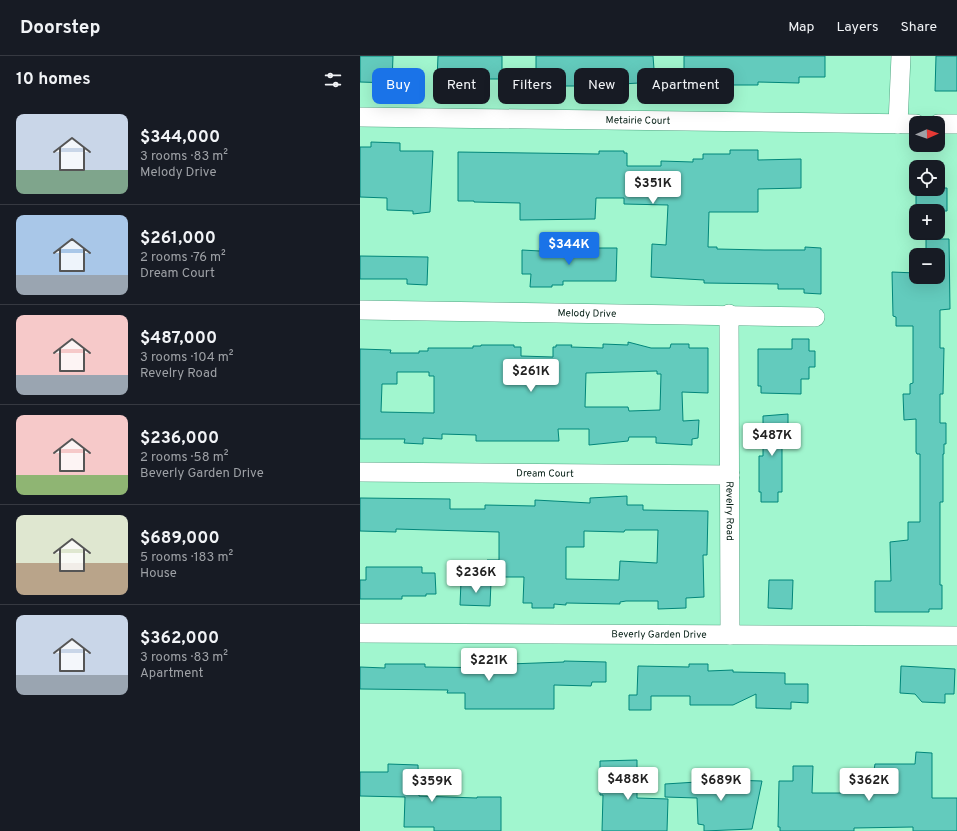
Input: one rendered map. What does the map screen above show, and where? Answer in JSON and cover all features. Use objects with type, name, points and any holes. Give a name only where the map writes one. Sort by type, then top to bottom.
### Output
[{"type":"street","points":[[901,56],[907,124]]},
{"type":"street","name":"Metairie Court","points":[[360,117],[907,124]]},
{"type":"street","points":[[945,124],[957,124]]},
{"type":"street","name":"Melody Drive","points":[[360,310],[815,316]]},
{"type":"street","name":"Revelry Road","points":[[729,314],[730,635]]},
{"type":"street","name":"Dream Court","points":[[360,472],[730,475]]},
{"type":"street","name":"Beverly Garden Drive","points":[[360,633],[957,636]]},
{"type":"building","points":[[360,56],[393,56],[393,68],[372,68],[372,82],[360,82]]},
{"type":"building","points":[[438,56],[502,56],[502,68],[498,68],[498,79],[490,79],[490,68],[438,68]]},
{"type":"building","points":[[536,56],[653,56],[654,68],[637,68],[637,83],[629,84],[629,68],[574,68],[574,86],[566,86],[566,68],[536,68]]},
{"type":"building","points":[[684,56],[825,56],[825,77],[799,77],[799,83],[758,82],[758,85],[734,85],[734,68],[684,68]]},
{"type":"building","points":[[936,56],[957,56],[957,91],[935,91]]},
{"type":"building","points":[[371,142],[400,143],[400,151],[433,151],[430,212],[413,214],[413,211],[387,210],[387,198],[360,197],[360,147],[371,147]]},
{"type":"building","points":[[730,150],[758,150],[758,160],[801,159],[801,188],[758,189],[758,212],[709,212],[708,247],[717,247],[717,249],[764,250],[805,250],[805,247],[821,248],[821,294],[804,293],[804,289],[778,289],[778,284],[704,283],[704,280],[651,277],[652,244],[666,245],[668,205],[624,204],[624,198],[596,198],[595,219],[520,220],[520,203],[458,201],[458,152],[599,154],[599,151],[624,151],[624,153],[627,153],[627,166],[661,166],[661,161],[693,162],[693,159],[703,159],[703,154],[730,154]]},
{"type":"building","points":[[945,188],[947,188],[947,211],[945,211],[945,204],[916,204],[916,196],[945,196]]},
{"type":"building","points":[[949,239],[950,309],[940,310],[940,348],[944,348],[943,394],[940,394],[940,423],[946,423],[946,444],[944,444],[943,454],[943,502],[940,502],[940,585],[942,585],[942,609],[929,609],[929,612],[875,612],[875,581],[891,581],[890,542],[908,540],[908,522],[920,522],[920,454],[917,454],[916,452],[916,419],[904,420],[903,394],[910,394],[910,384],[913,383],[913,326],[896,326],[896,317],[893,316],[892,272],[909,273],[909,284],[945,284],[945,248],[926,248],[926,240]]},
{"type":"building","points":[[540,248],[617,248],[616,281],[563,281],[563,285],[552,285],[552,287],[530,287],[531,274],[522,274],[522,250],[540,251]]},
{"type":"building","points":[[360,256],[428,257],[427,285],[407,284],[407,279],[360,279]]},
{"type":"building","points":[[792,339],[809,339],[809,351],[815,351],[815,367],[809,367],[809,379],[801,379],[801,394],[761,393],[761,386],[758,386],[758,349],[792,349]]},
{"type":"building","points":[[628,342],[651,348],[670,348],[671,344],[689,344],[689,348],[708,348],[708,393],[682,392],[683,421],[699,420],[698,438],[692,439],[692,445],[656,443],[656,437],[629,437],[628,441],[589,445],[589,429],[558,429],[559,441],[476,441],[476,435],[442,434],[442,439],[423,438],[423,444],[404,443],[405,439],[360,439],[360,349],[391,350],[390,353],[419,353],[419,351],[428,351],[428,348],[473,348],[473,346],[481,345],[514,345],[514,347],[521,347],[521,356],[553,357],[553,347],[556,347],[556,345],[603,348],[603,344],[628,345]],"holes":[[[657,371],[657,374],[661,374],[660,410],[629,411],[628,407],[585,407],[586,373]],[[397,372],[429,372],[429,376],[434,376],[434,413],[381,412],[382,384],[397,384]]]},
{"type":"building","points":[[788,414],[788,441],[782,441],[782,492],[778,492],[778,502],[761,502],[761,492],[759,492],[759,456],[763,456],[763,416]]},
{"type":"building","points":[[627,496],[627,505],[643,505],[643,510],[708,511],[707,555],[703,555],[704,597],[686,598],[686,608],[658,609],[658,601],[626,601],[620,602],[620,604],[566,603],[566,605],[554,604],[554,608],[532,608],[532,603],[523,603],[524,577],[487,577],[487,560],[499,560],[499,532],[396,529],[396,532],[360,531],[360,498],[450,499],[450,509],[485,509],[485,505],[535,506],[535,500],[590,503],[590,498]],"holes":[[[625,530],[658,530],[657,563],[620,561],[619,580],[566,579],[566,547],[584,547],[584,531],[624,532]]]},
{"type":"building","points":[[366,567],[422,567],[422,573],[435,573],[436,594],[426,594],[426,596],[402,596],[402,599],[360,599],[360,580],[366,580]]},
{"type":"building","points":[[769,580],[793,580],[792,609],[768,608]]},
{"type":"building","points":[[461,582],[491,582],[490,606],[460,605]]},
{"type":"building","points":[[564,661],[606,662],[606,682],[592,682],[591,686],[554,685],[554,709],[465,709],[465,693],[447,693],[448,690],[360,689],[360,667],[385,668],[385,664],[425,664],[425,667],[509,668],[509,664]]},
{"type":"building","points":[[689,664],[708,664],[708,671],[733,670],[733,672],[785,673],[785,684],[808,684],[808,703],[791,702],[791,709],[756,708],[756,694],[733,705],[690,705],[690,696],[651,696],[651,710],[629,710],[629,695],[637,695],[638,666],[689,667]]},
{"type":"building","points":[[901,666],[955,669],[954,694],[945,694],[945,703],[922,702],[915,694],[900,693]]},
{"type":"building","points":[[916,752],[932,753],[932,798],[957,798],[957,831],[913,831],[913,827],[854,828],[854,831],[780,831],[780,827],[778,827],[779,781],[793,781],[793,766],[813,766],[812,793],[863,793],[862,784],[872,782],[875,764],[915,764]]},
{"type":"building","points":[[637,760],[637,798],[668,799],[667,831],[602,831],[603,795],[600,795],[600,761]]},
{"type":"building","points":[[388,764],[418,765],[419,796],[477,798],[501,797],[501,831],[434,831],[434,827],[404,827],[405,797],[360,796],[360,772],[388,772]]},
{"type":"building","points":[[729,780],[762,781],[752,829],[704,831],[704,825],[698,824],[697,798],[665,797],[665,784]]}]
